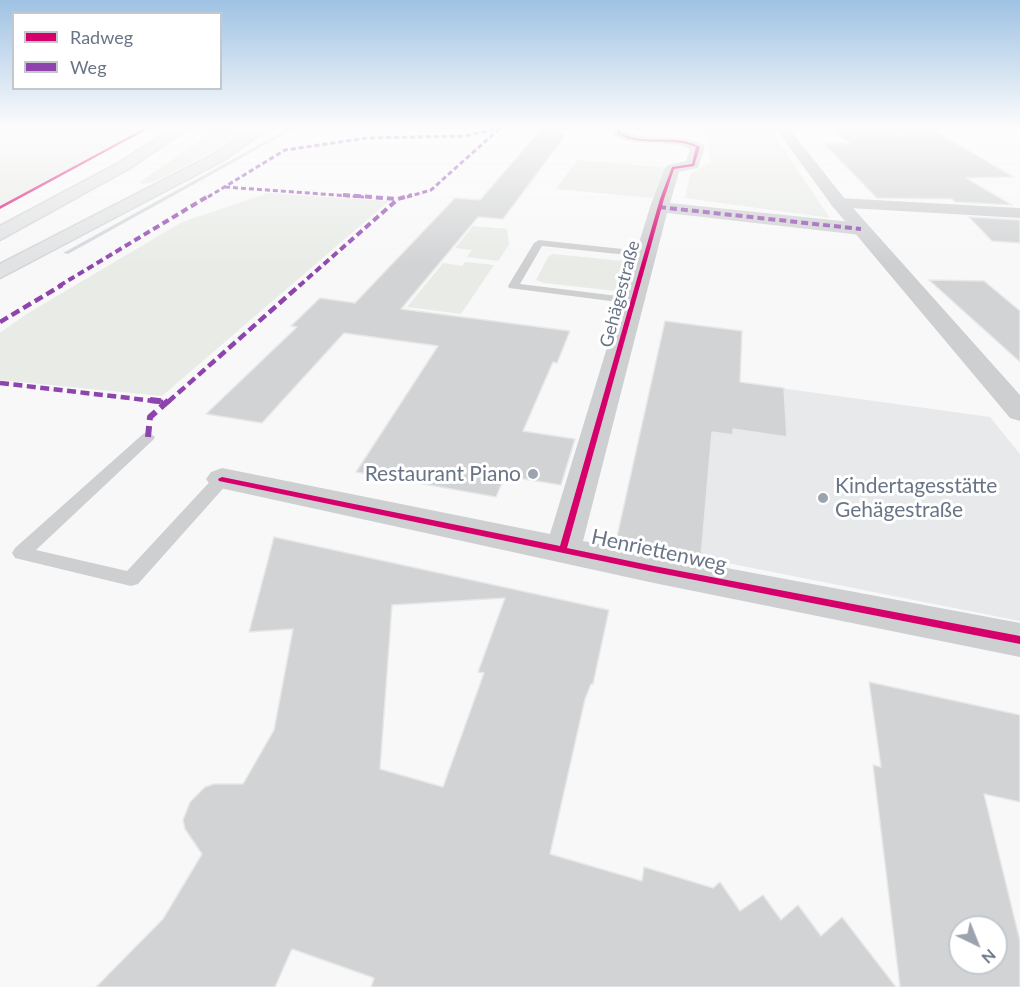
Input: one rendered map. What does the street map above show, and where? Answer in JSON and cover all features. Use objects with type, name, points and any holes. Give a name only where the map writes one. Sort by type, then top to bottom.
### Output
[{"type":"highway","points":[[0,218],[83,172]]},
{"type":"highway","points":[[0,234],[110,172]]},
{"type":"highway","points":[[0,272],[190,172]]},
{"type":"street","name":"Gehägestraße","points":[[563,549],[659,207],[672,172]]},
{"type":"street","points":[[815,172],[861,229],[1020,412]]},
{"type":"street","points":[[839,203],[1020,213]]},
{"type":"street","points":[[659,207],[861,229]]},
{"type":"street","name":"Henriettenweg","points":[[222,479],[1020,640]]},
{"type":"lane","name":"Gehägestraße","points":[[634,301],[513,286],[539,243],[646,254]]},
{"type":"lane","points":[[148,437],[21,553],[131,579],[222,479]]},
{"type":"shaded area","points":[[0,172],[67,172],[0,208]]},
{"type":"shaded area","points":[[154,172],[173,172],[152,183],[141,184],[141,181]]},
{"type":"shaded area","points":[[568,172],[672,172],[662,199],[556,189]]},
{"type":"shaded area","points":[[693,172],[799,172],[830,218],[685,198],[690,174]]},
{"type":"shaded area","points":[[268,193],[389,201],[162,396],[0,380],[0,333],[25,315],[182,222]]},
{"type":"shaded area","points":[[473,226],[507,229],[509,245],[498,261],[467,257],[472,250],[455,248]]},
{"type":"shaded area","points":[[553,254],[624,261],[629,266],[622,288],[616,291],[544,283],[536,280],[548,257]]},
{"type":"shaded area","points":[[465,262],[494,265],[461,314],[407,307],[443,263],[462,266]]},
{"type":"shaded area","name":"Kindertagesstätte Gehägestraße","points":[[653,374],[743,387],[744,383],[990,417],[1020,454],[1020,621],[616,541]]},
{"type":"building","points":[[504,172],[538,172],[503,219],[478,217],[401,309],[570,331],[557,363],[553,362],[523,431],[575,439],[561,485],[505,476],[496,497],[356,472],[438,346],[344,333],[262,423],[206,414],[297,327],[291,326],[320,298],[355,303],[455,198],[480,200]]},
{"type":"building","points":[[852,172],[1005,172],[1014,177],[966,178],[1012,205],[955,202],[952,199],[877,198]]},
{"type":"building","points":[[969,217],[1020,220],[1020,243],[992,241]]},
{"type":"building","points":[[929,280],[984,281],[1020,311],[1020,362]]},
{"type":"building","points":[[665,321],[742,331],[740,382],[784,388],[787,437],[733,429],[733,435],[712,432],[701,558],[616,541]]},
{"type":"building","points":[[274,537],[609,610],[593,684],[585,699],[550,854],[642,881],[644,867],[713,888],[720,882],[740,911],[763,895],[781,920],[798,905],[821,936],[842,917],[896,987],[371,987],[374,978],[292,949],[275,987],[96,987],[163,919],[202,854],[185,829],[183,820],[190,802],[205,787],[214,784],[243,784],[274,730],[293,629],[249,632]],"holes":[[[505,598],[478,672],[484,673],[443,787],[380,769],[392,605]]]},
{"type":"building","points":[[869,682],[1020,715],[1020,802],[984,794],[1020,941],[1020,987],[900,987],[873,765],[881,767]]},
{"type":"waterway","points":[[66,253],[213,172]]},
{"type":"marked path","points":[[0,322],[248,172]]},
{"type":"marked path","points":[[148,437],[150,417],[398,199],[431,190],[451,172]]},
{"type":"marked path","points":[[225,187],[398,199]]},
{"type":"marked path","points":[[659,207],[861,229]]},
{"type":"marked path","points":[[0,383],[167,402]]},
{"type":"cycle path","points":[[0,208],[67,172]]},
{"type":"cycle path","points":[[563,549],[672,172]]},
{"type":"cycle path","points":[[222,479],[654,569],[1020,640]]},
{"type":"place","name":"Restaurant Piano","points":[[533,474]]},
{"type":"place","name":"Kindertagesstätte Gehägestraße","points":[[823,498]]}]
